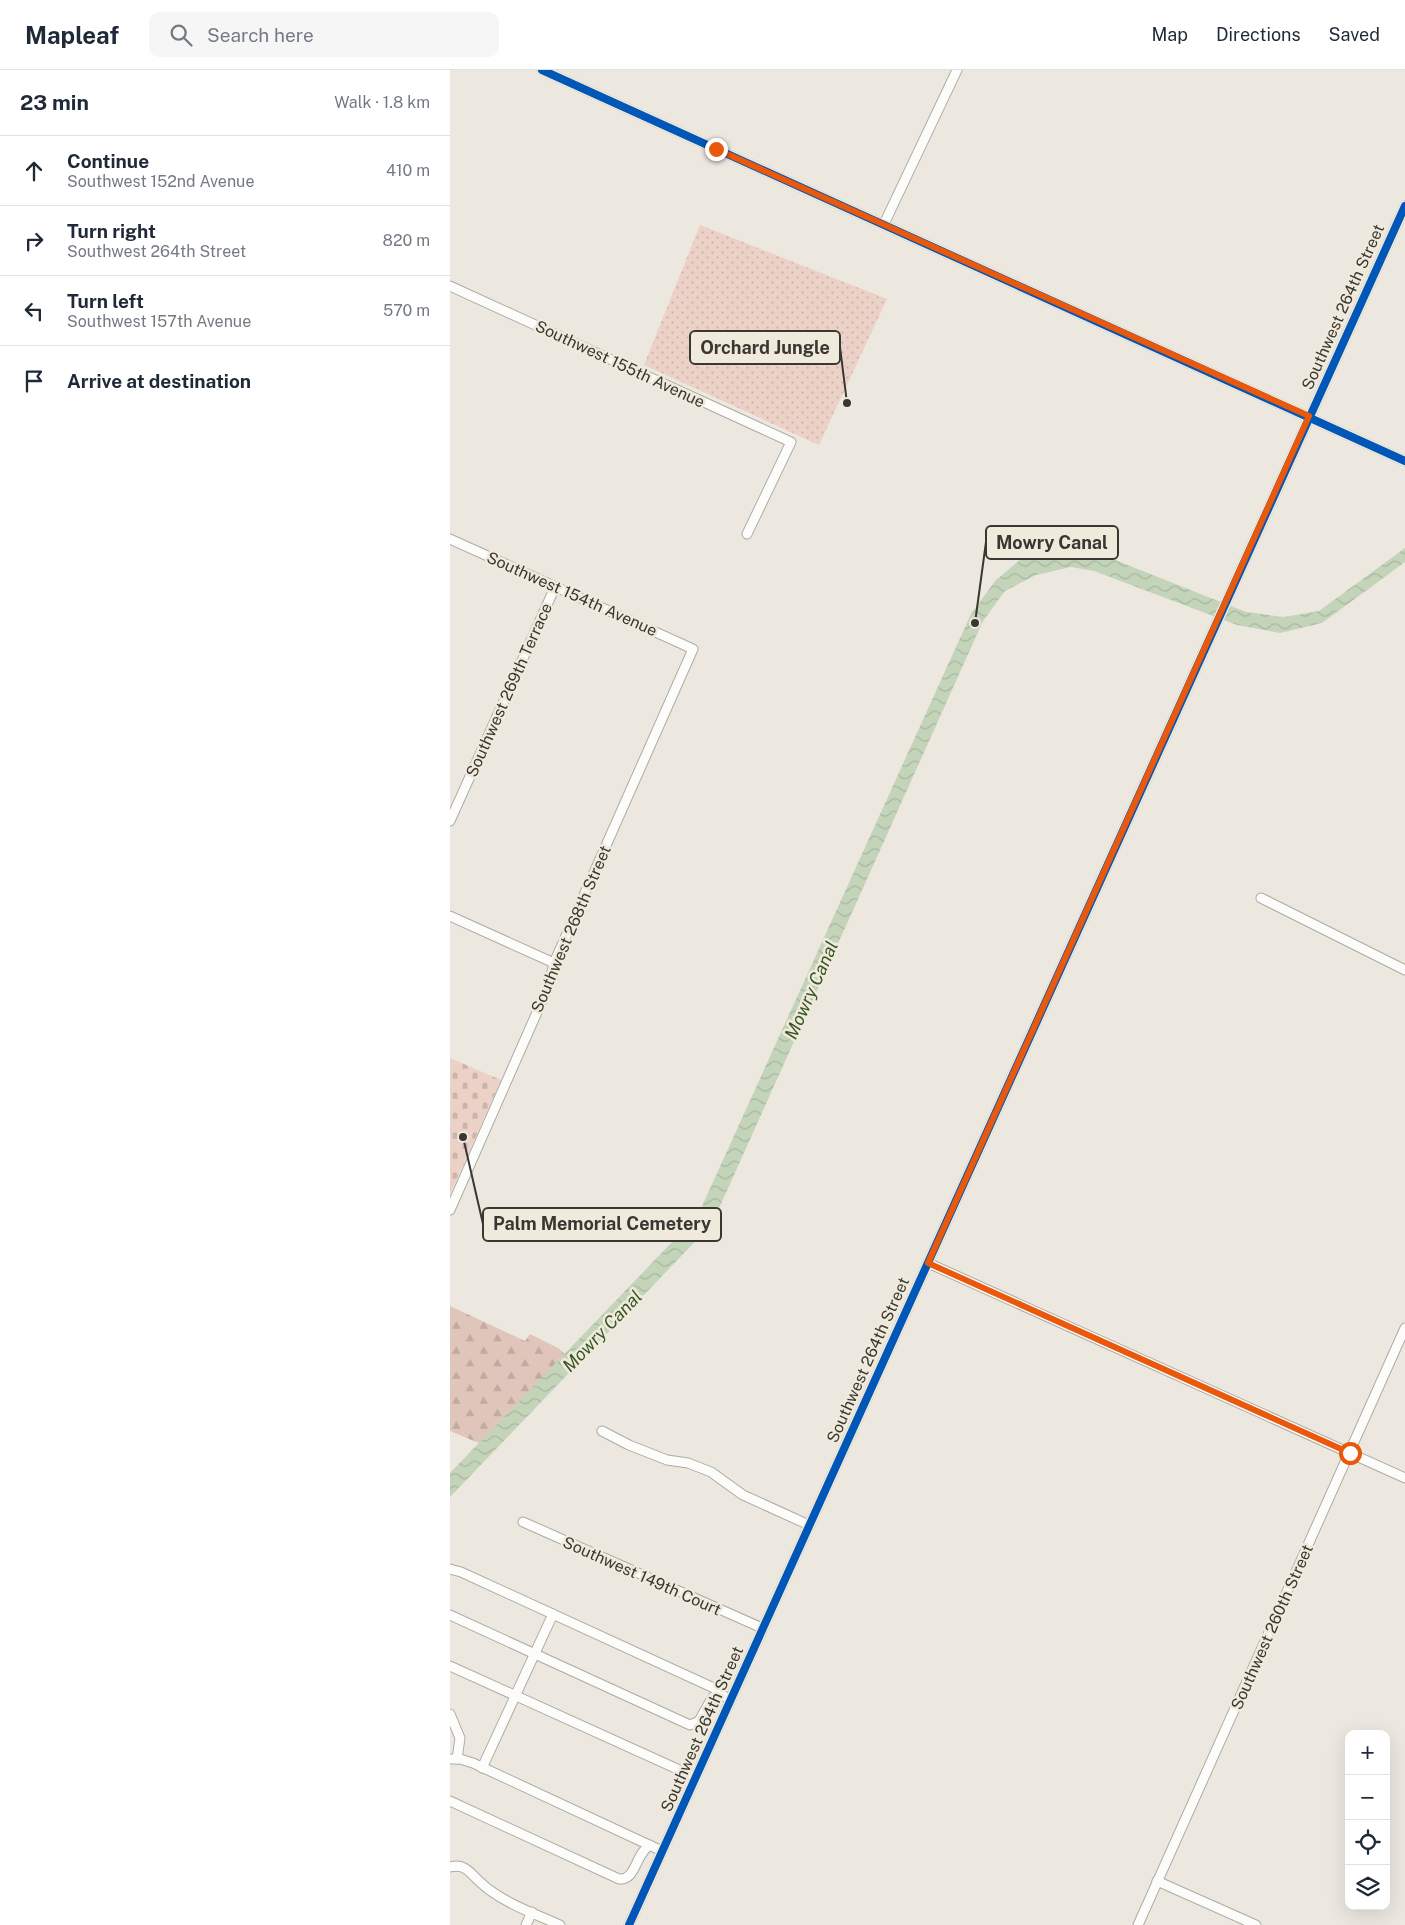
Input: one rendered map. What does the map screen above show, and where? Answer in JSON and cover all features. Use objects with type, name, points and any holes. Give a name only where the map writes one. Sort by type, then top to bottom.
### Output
[{"type":"street","points":[[542,70],[1405,460]]},
{"type":"street","points":[[884,224],[957,70]]},
{"type":"street","name":"Southwest 264th Street","points":[[629,1925],[1217,618],[1405,206]]},
{"type":"street","name":"Southwest 155th Avenue","points":[[450,286],[791,442],[747,534]]},
{"type":"street","name":"Southwest 154th Avenue","points":[[450,539],[693,649]]},
{"type":"street","name":"Southwest 269th Terrace","points":[[450,821],[555,587]]},
{"type":"street","name":"Southwest 268th Street","points":[[450,1210],[549,985],[554,963],[693,649]]},
{"type":"street","points":[[1261,898],[1405,970]]},
{"type":"street","points":[[450,916],[554,963]]},
{"type":"street","points":[[928,1263],[1405,1478]]},
{"type":"street","name":"Southwest 260th Street","points":[[1138,1925],[1405,1328]]},
{"type":"street","points":[[602,1431],[629,1445],[667,1460],[688,1462],[712,1472],[743,1495],[808,1525]]},
{"type":"street","name":"Southwest 149th Court","points":[[523,1522],[762,1628]]},
{"type":"street","points":[[450,1569],[461,1572],[716,1689],[718,1694],[731,1699]]},
{"type":"street","points":[[482,1768],[553,1614]]},
{"type":"street","points":[[450,1615],[690,1725],[699,1722],[710,1700],[718,1694]]},
{"type":"street","points":[[450,1666],[695,1777]]},
{"type":"street","points":[[450,1714],[460,1738],[453,1759],[463,1759],[662,1851]]},
{"type":"street","points":[[450,1801],[619,1879],[625,1879],[630,1876],[642,1851],[650,1845]]},
{"type":"street","points":[[450,1867],[465,1868],[488,1888],[516,1905],[560,1925]]},
{"type":"street","points":[[1157,1882],[1256,1925]]},
{"type":"street","points":[[526,1925],[532,1912]]},
{"type":"green space","points":[[700,225],[887,299],[819,445],[644,365]]},
{"type":"green space","points":[[450,1058],[501,1080],[450,1194]]},
{"type":"green space","points":[[450,1306],[525,1341],[530,1334],[558,1348],[565,1354],[479,1443],[450,1431]]},
{"type":"water","points":[[1055,548],[1095,552],[1246,612],[1284,617],[1319,611],[1405,548],[1405,562],[1322,623],[1280,633],[1237,625],[1094,571],[1071,567],[1036,575],[1005,591],[983,621],[712,1224],[450,1497],[450,1473],[698,1215],[971,614],[996,580],[1021,559]]},
{"type":"cycle path","points":[[542,70],[1405,461]]},
{"type":"cycle path","points":[[629,1925],[1405,206]]},
{"type":"place","name":"Orchard Jungle","points":[[847,403]]},
{"type":"place","name":"Mowry Canal","points":[[975,623]]},
{"type":"place","name":"Palm Memorial Cemetery","points":[[463,1137]]},
{"type":"route","points":[[716,149],[1309,416],[928,1263],[1350,1453]]}]
